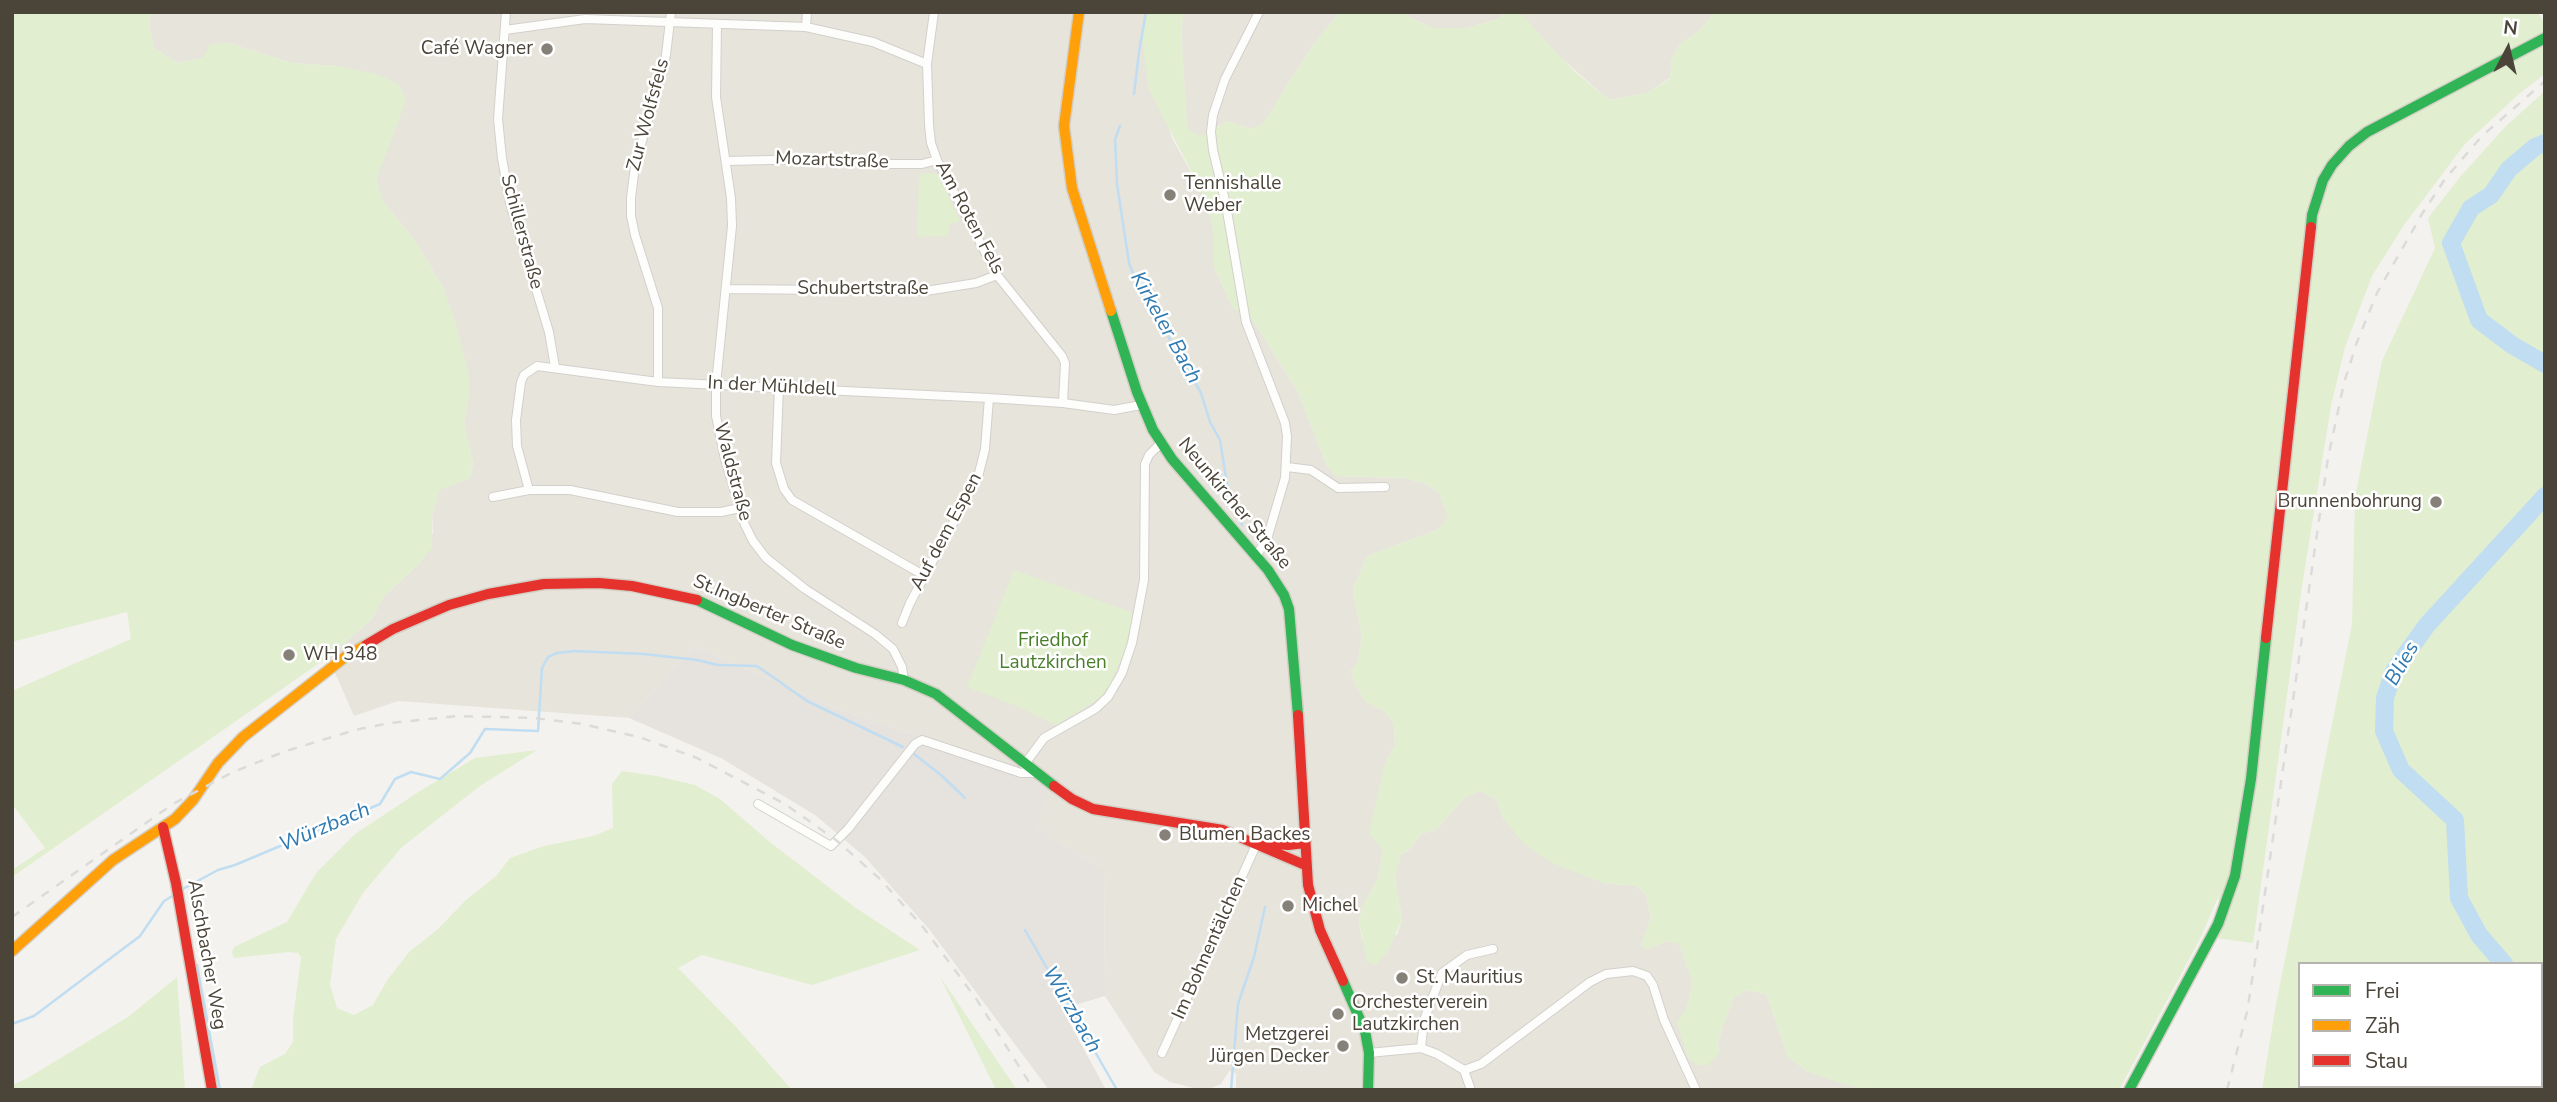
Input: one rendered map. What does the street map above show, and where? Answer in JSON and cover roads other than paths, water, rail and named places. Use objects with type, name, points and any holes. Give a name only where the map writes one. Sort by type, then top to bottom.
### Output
[{"type":"main road","name":"Neunkircher Straße","points":[[1079,12],[1064,127],[1068,167],[1078,207],[1142,405],[1161,443],[1256,556],[1278,585],[1289,609],[1305,808],[1305,865],[1316,920],[1328,952],[1362,1021],[1369,1053],[1368,1090]]},
{"type":"main road","points":[[2129,1090],[2218,924],[2235,876],[2251,779],[2312,215],[2323,180],[2349,146],[2367,132],[2545,38]]},
{"type":"main road","name":"St.Ingberter Straße","points":[[12,951],[113,860],[175,820],[227,753],[291,698],[367,643],[422,616],[488,594],[521,587],[570,583],[632,586],[678,594],[723,611],[792,646],[824,658],[904,680],[936,694],[1035,774],[1072,799],[1093,809],[1127,817],[1206,827],[1257,843],[1305,865]]},
{"type":"main road","name":"Alschbacher Weg","points":[[163,827],[177,889],[212,1090]]},
{"type":"main road","name":"St.Ingberter Straße","points":[[1257,843],[1305,843]]},
{"type":"street","name":"Schillerstraße","points":[[506,12],[498,119],[502,158],[510,204],[549,332],[555,367]]},
{"type":"street","points":[[806,27],[807,12]]},
{"type":"street","name":"Am Roten Fels","points":[[934,12],[927,64],[929,125],[937,160],[997,275],[1062,356],[1065,363],[1063,403]]},
{"type":"street","points":[[1256,556],[1267,539],[1287,467],[1285,423],[1250,338],[1242,306],[1226,205],[1213,150],[1213,115],[1225,79],[1259,12]]},
{"type":"street","points":[[505,30],[585,19],[671,17],[717,24],[806,27],[873,42],[927,64]]},
{"type":"street","name":"Zur Wolfsfels","points":[[658,382],[658,308],[635,235],[631,198],[635,166],[666,55],[671,17]]},
{"type":"street","name":"Waldstraße","points":[[717,24],[716,97],[731,198],[732,226],[716,384],[719,434],[740,508],[753,541],[765,558],[893,649],[902,667],[904,680]]},
{"type":"street","name":"Mozartstraße","points":[[726,160],[794,159],[892,164],[922,164],[937,160]]},
{"type":"street","name":"Schubertstraße","points":[[727,289],[926,290],[976,283],[997,275]]},
{"type":"street","name":"In der Mühldell","points":[[529,490],[516,434],[521,382],[524,375],[537,366],[658,382],[989,398],[1114,410],[1142,405]]},
{"type":"street","points":[[779,387],[776,463],[784,489],[793,500],[925,576]]},
{"type":"street","name":"Auf dem Espen","points":[[902,623],[978,477],[985,449],[989,398]]},
{"type":"street","points":[[1024,765],[1044,738],[1095,709],[1108,697],[1122,673],[1132,643],[1144,580],[1145,464],[1149,455],[1161,443]]},
{"type":"street","points":[[1287,467],[1311,470],[1338,488],[1385,487]]},
{"type":"street","points":[[493,497],[529,490],[570,490],[678,512],[721,512],[740,508]]},
{"type":"street","points":[[758,804],[831,846],[848,829],[910,750],[922,740],[1021,773],[1035,774]]},
{"type":"street","name":"Im Bohnentälchen","points":[[1162,1053],[1257,843]]},
{"type":"street","points":[[1421,1048],[1424,1020],[1442,973],[1466,955],[1493,949]]},
{"type":"street","points":[[1464,1070],[1481,1064],[1590,982],[1606,974],[1633,971],[1647,976],[1653,985],[1669,1033],[1696,1090]]},
{"type":"street","points":[[1369,1053],[1421,1048],[1464,1070],[1471,1090]]},
{"type":"waterway","name":"Kirkeler Bach","points":[[1134,94],[1146,12]]},
{"type":"waterway","name":"Kirkeler Bach","points":[[1120,126],[1115,139],[1117,184],[1129,263],[1136,281],[1201,393],[1210,422],[1220,440],[1227,484],[1242,525]]},
{"type":"waterway","name":"Blies","points":[[2545,143],[2535,147],[2509,169],[2491,195],[2471,208],[2451,243],[2479,320],[2512,345],[2545,364]]},
{"type":"waterway","name":"Blies","points":[[2502,962],[2479,935],[2459,898],[2455,820],[2401,770],[2384,731],[2385,698],[2394,671],[2427,625],[2545,496]]},
{"type":"waterway","name":"Würzbach","points":[[179,891],[218,870],[380,804],[395,779],[411,772],[440,779],[470,753],[485,729],[538,731],[542,668],[548,657],[557,653],[574,651],[644,654],[718,665],[757,666],[807,701],[903,747]]},
{"type":"waterway","name":"Würzbach","points":[[914,754],[965,798]]},
{"type":"waterway","name":"Würzbach","points":[[12,1024],[34,1016],[140,936],[164,901],[174,895]]},
{"type":"waterway","name":"Kirkeler Bach","points":[[1231,1090],[1238,1004],[1254,957],[1265,907]]},
{"type":"waterway","name":"Würzbach","points":[[1025,930],[1117,1090]]},
{"type":"waterway","points":[[197,965],[220,1090]]},
{"type":"railway","points":[[2227,1090],[2247,1012],[2328,458],[2344,383],[2377,293],[2445,179],[2482,136],[2545,81]]},
{"type":"railway","points":[[12,917],[173,804],[233,772],[286,751],[355,730],[390,723],[458,716],[534,718],[582,724],[639,737],[697,758],[785,804],[836,840],[880,879],[923,927],[977,1000],[1034,1090]]},
{"type":"place","name":"Café Wagner","points":[[547,49]]},
{"type":"place","name":"Tennishalle Weber","points":[[1170,195]]},
{"type":"place","name":"Brunnenbohrung","points":[[2436,502]]},
{"type":"place","name":"WH 348","points":[[289,655]]},
{"type":"place","name":"Blumen Backes","points":[[1165,835]]},
{"type":"place","name":"Michel","points":[[1288,906]]},
{"type":"place","name":"St. Mauritius","points":[[1402,978]]},
{"type":"place","name":"Orchesterverein Lautzkirchen","points":[[1338,1014]]},
{"type":"place","name":"Metzgerei Jürgen Decker","points":[[1343,1046]]},
{"type":"park label","name":"Friedhof Lautzkirchen","points":[[1053,652]]}]
